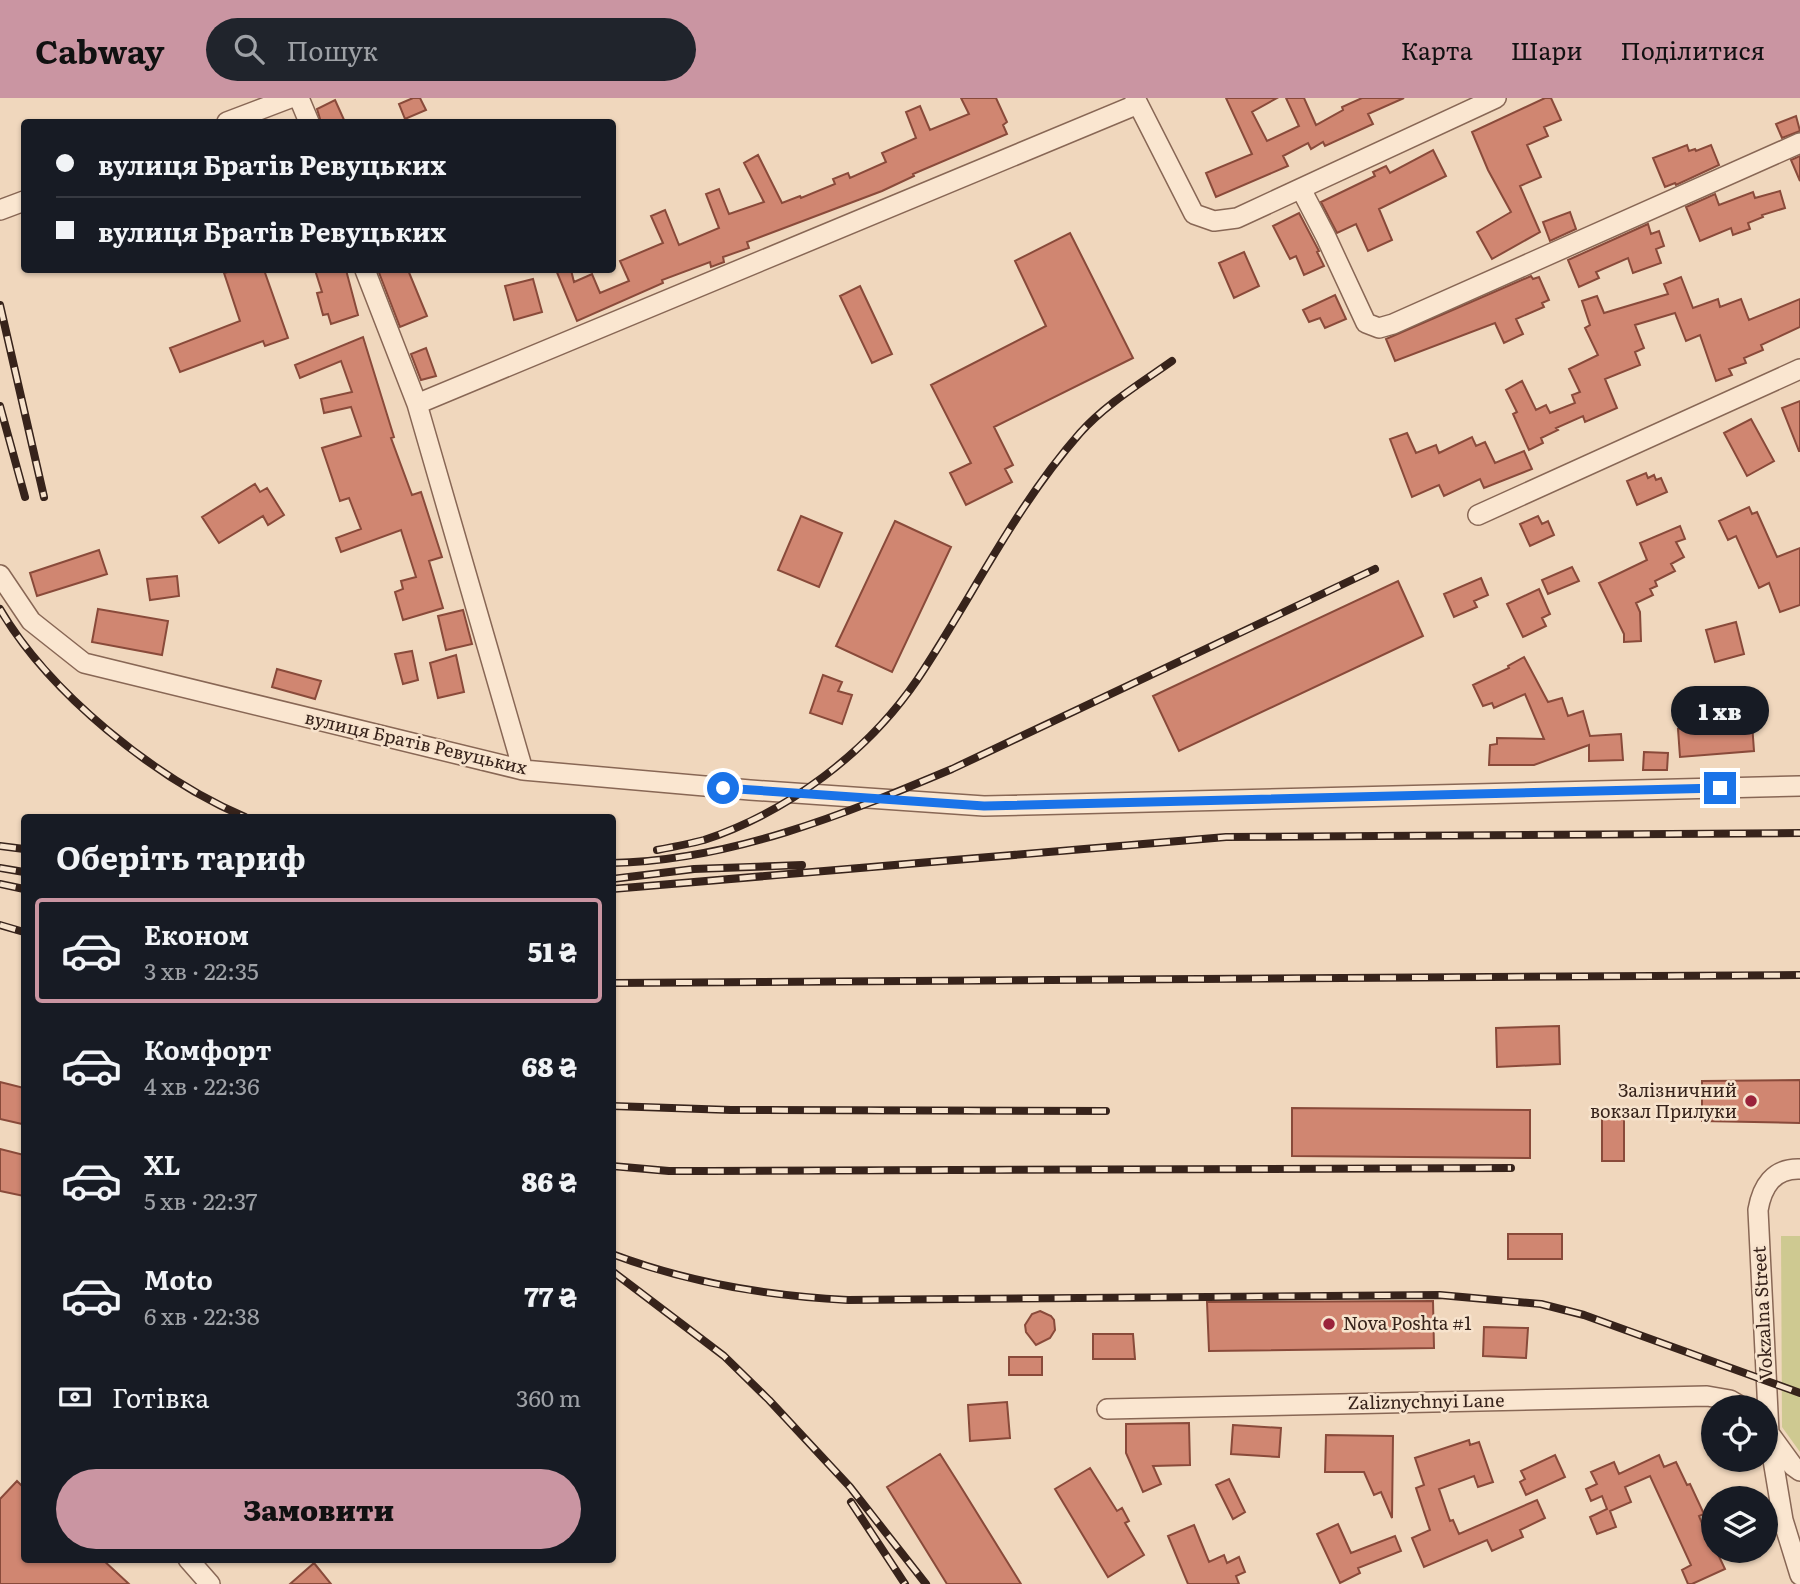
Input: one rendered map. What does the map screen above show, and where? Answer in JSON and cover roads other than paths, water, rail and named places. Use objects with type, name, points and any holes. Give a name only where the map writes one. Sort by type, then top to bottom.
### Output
[{"type":"street","points":[[235,119],[290,98]]},
{"type":"street","points":[[299,98],[308,119]]},
{"type":"street","points":[[417,404],[1137,101],[1194,214],[1214,221],[1237,218],[1496,98]]},
{"type":"street","points":[[1301,189],[1366,323],[1378,328],[1800,143]]},
{"type":"street","points":[[0,210],[21,202]]},
{"type":"street","points":[[366,273],[417,404],[523,770]]},
{"type":"street","points":[[1478,514],[1800,369]]},
{"type":"street","name":"вулиця Братів Ревуцьких","points":[[0,575],[31,621],[84,663],[523,770],[750,790],[984,806],[1800,786]]},
{"type":"street","name":"Vokzalna Street","points":[[1766,1395],[1758,1210],[1761,1192],[1768,1182],[1780,1174],[1800,1169]]},
{"type":"street","name":"Zaliznychnyi Lane","points":[[1107,1409],[1701,1396]]},
{"type":"street","points":[[1778,1446],[1800,1471]]},
{"type":"street","name":"Vokzalna Street","points":[[1774,1472],[1783,1520],[1800,1575]]},
{"type":"street","points":[[192,1563],[210,1584]]},
{"type":"railway","points":[[0,305],[44,497]]},
{"type":"railway","points":[[657,850],[704,840],[766,813],[823,777],[850,755],[897,707],[917,680],[1014,522],[1056,462],[1101,413],[1172,361]]},
{"type":"railway","points":[[0,406],[25,497]]},
{"type":"railway","points":[[616,863],[700,854],[829,818],[952,769],[1375,569]]},
{"type":"railway","points":[[0,609],[46,672],[108,730],[141,757],[176,780],[239,814]]},
{"type":"railway","points":[[616,889],[1226,837],[1800,833]]},
{"type":"railway","points":[[0,846],[21,849]]},
{"type":"railway","points":[[616,879],[694,869],[802,865]]},
{"type":"railway","points":[[0,868],[21,872]]},
{"type":"railway","points":[[0,884],[21,888]]},
{"type":"railway","points":[[0,925],[21,931]]},
{"type":"railway","points":[[616,983],[1800,975]]},
{"type":"railway","points":[[616,1106],[731,1110],[1106,1111]]},
{"type":"railway","points":[[616,1166],[669,1171],[1511,1168]]},
{"type":"railway","points":[[616,1255],[670,1273],[728,1286],[848,1300],[1440,1295],[1541,1304],[1584,1315],[1800,1393]]},
{"type":"railway","points":[[616,1274],[724,1356],[769,1400],[850,1487],[926,1584]]},
{"type":"railway","points":[[851,1502],[905,1584]]},
{"type":"place","name":"Залізничний вокзал Прилуки","points":[[1751,1101]]},
{"type":"place","name":"Nova Poshta #1","points":[[1329,1324]]}]
